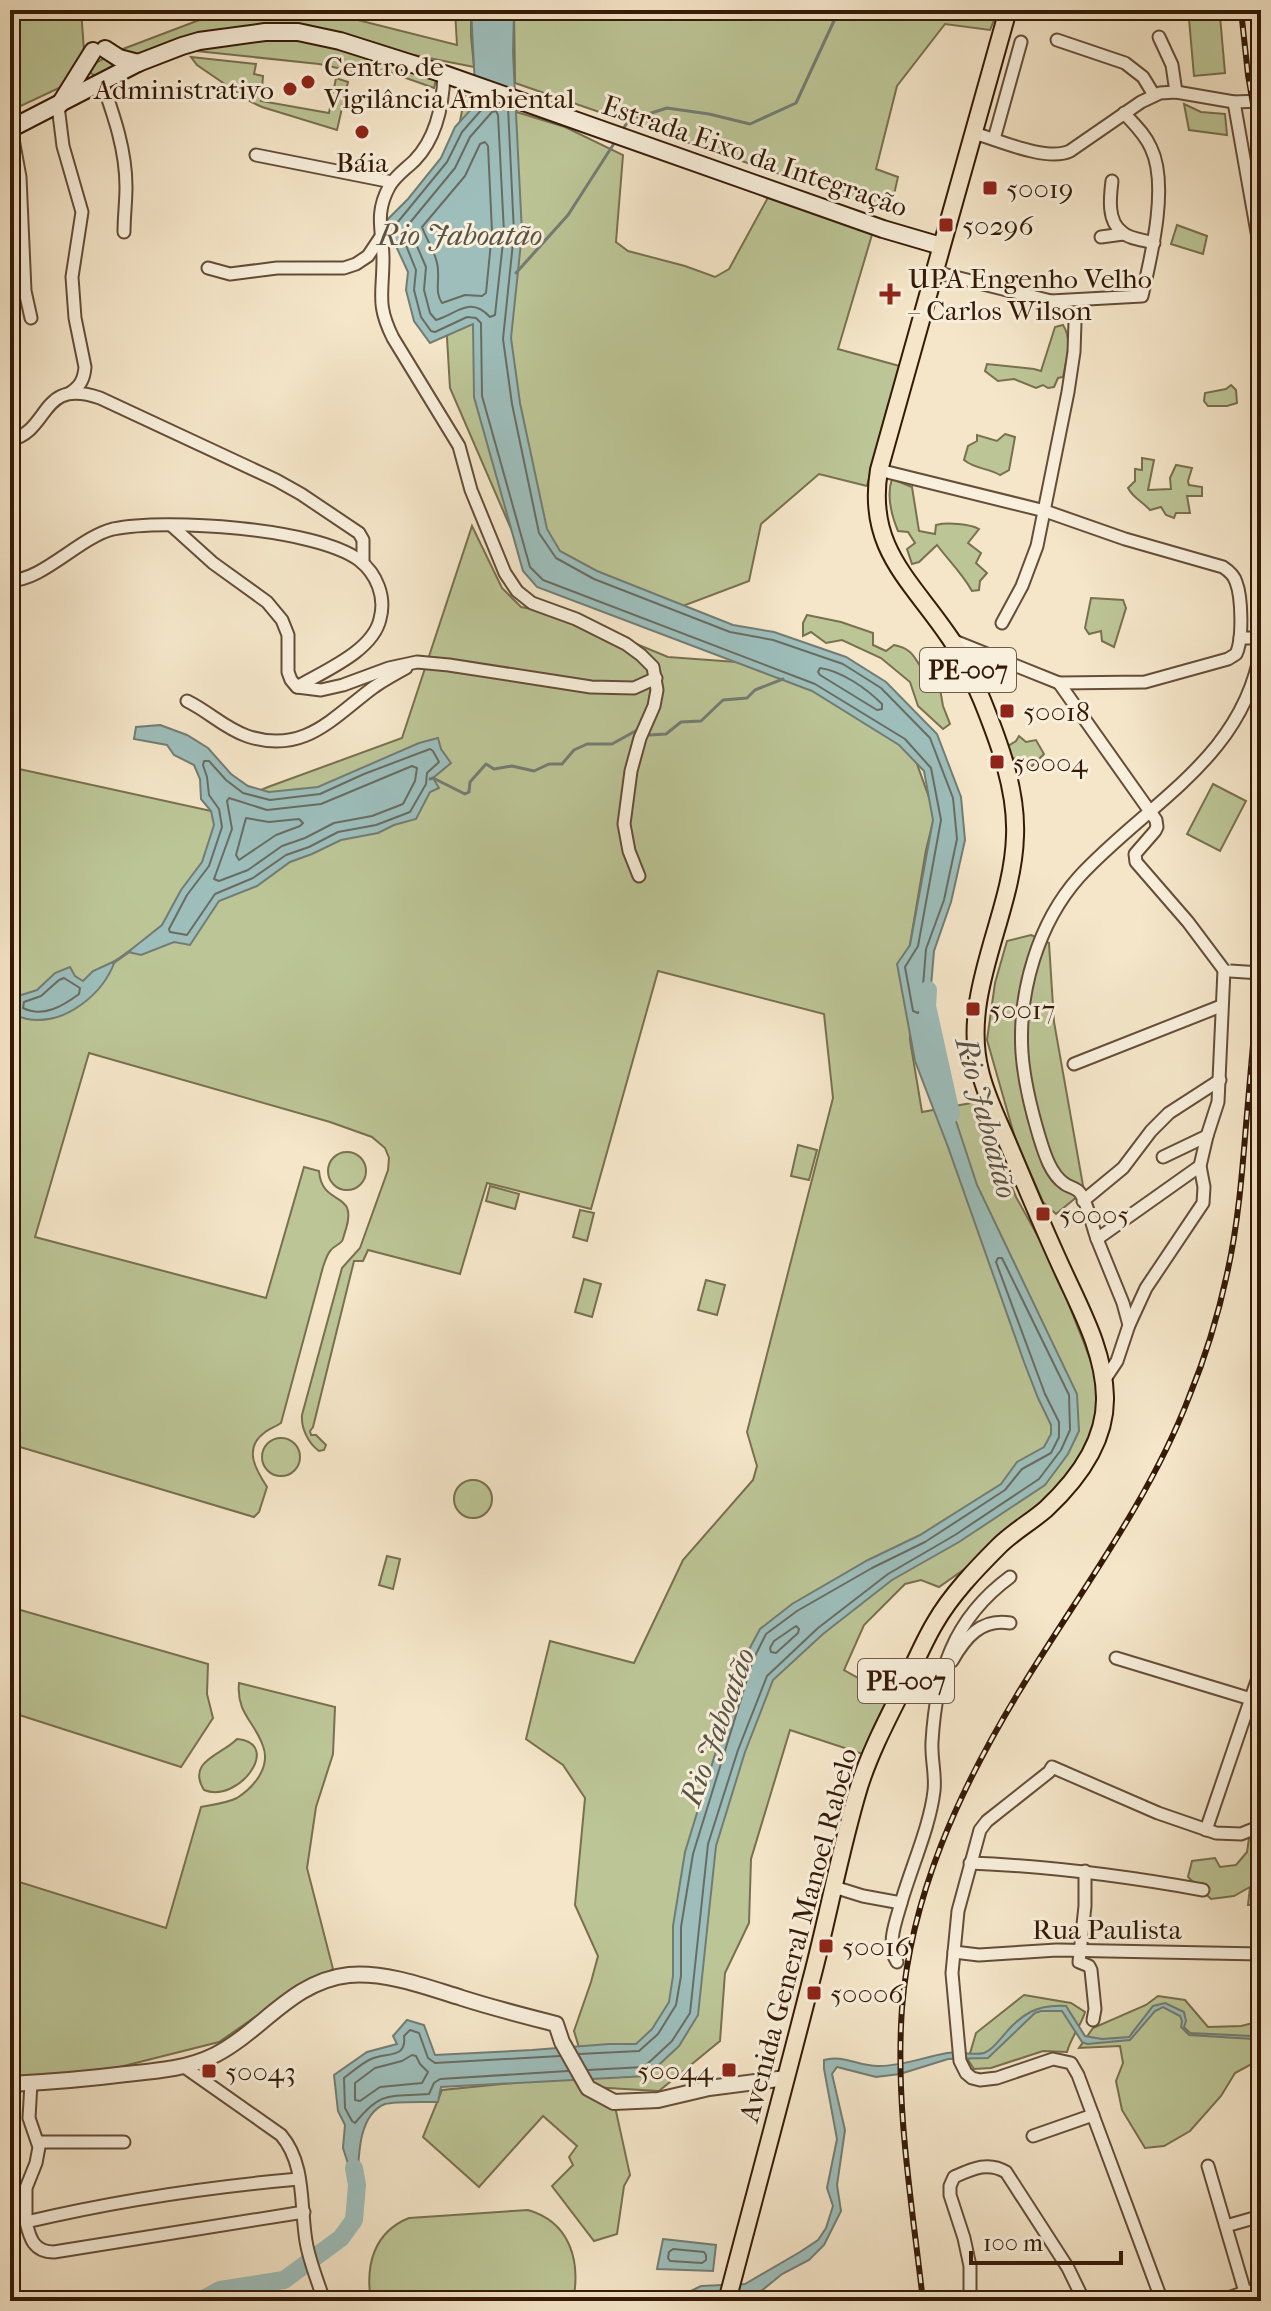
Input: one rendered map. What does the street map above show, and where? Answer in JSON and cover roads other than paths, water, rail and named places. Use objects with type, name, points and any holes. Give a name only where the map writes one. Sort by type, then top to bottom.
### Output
[{"type":"main road","name":"Avenida General Manoel Rabelo","points":[[727,2301],[860,1784],[887,1720],[936,1620],[1002,1543],[1065,1489],[1090,1455],[1104,1417],[1102,1363],[1035,1211],[980,1071],[976,1037],[980,996],[1009,880],[1015,837],[1014,800],[979,694],[952,640],[891,557],[882,535],[877,509],[879,470],[1008,10]]},
{"type":"main road","name":"Estrada Eixo da Integração","points":[[10,129],[138,63],[199,41],[279,31],[340,41],[449,76],[883,229],[941,246]]},
{"type":"main road","points":[[59,106],[99,50],[138,63]]},
{"type":"street","points":[[1159,37],[1172,65],[1176,92]]},
{"type":"street","points":[[1057,40],[1125,63],[1143,77],[1154,95]]},
{"type":"street","points":[[994,139],[1021,42]]},
{"type":"street","points":[[449,76],[433,136],[392,182],[380,216],[383,263],[380,296],[384,320],[459,446],[471,490],[505,573],[517,591],[532,603],[576,619],[626,644],[653,667],[656,678],[654,706],[640,738],[631,771],[624,824],[629,851],[639,876]]},
{"type":"street","points":[[102,82],[120,138],[126,186],[124,232]]},
{"type":"street","points":[[974,133],[1052,155],[1064,153],[1089,139],[1154,95],[1176,92],[1257,103]]},
{"type":"street","points":[[1234,102],[1261,255]]},
{"type":"street","points":[[10,440],[23,435],[50,403],[70,393],[85,376],[72,277],[82,212],[63,146],[59,106]]},
{"type":"street","points":[[935,272],[1051,301],[1142,296],[1158,213],[1155,161],[1144,136],[1124,113]]},
{"type":"street","points":[[10,129],[20,177],[25,291],[31,318]]},
{"type":"street","points":[[256,155],[392,182]]},
{"type":"street","points":[[1112,181],[1110,208],[1116,226],[1123,234]]},
{"type":"street","points":[[1101,237],[1123,234],[1154,243]]},
{"type":"street","points":[[208,268],[230,274],[277,268],[344,268],[368,256],[381,237]]},
{"type":"street","points":[[1002,623],[1028,572],[1045,511],[1068,392],[1076,328],[1072,315],[1051,301]]},
{"type":"street","points":[[70,393],[100,398],[249,466],[301,494],[359,533],[363,540],[363,563]]},
{"type":"street","points":[[879,470],[1045,511],[1229,571],[1238,588],[1240,638],[1236,654],[1228,659],[1145,682],[1059,683],[952,640]]},
{"type":"street","points":[[172,526],[213,563],[267,602],[282,620],[288,635],[288,672],[297,687],[321,690],[417,662],[604,688],[634,688],[656,678]]},
{"type":"street","points":[[11,581],[30,576],[109,530],[128,527],[243,529],[306,538],[344,551],[363,563],[382,593],[379,624],[372,637],[358,651],[297,687]]},
{"type":"street","points":[[1240,638],[1261,638]]},
{"type":"street","points":[[1129,1325],[1079,1192],[1064,1183],[1053,1170],[1040,1138],[1026,1085],[1022,1033],[1033,961],[1041,939],[1068,890],[1102,855],[1192,776],[1224,737],[1239,715],[1251,688],[1261,649]]},
{"type":"street","points":[[187,701],[246,736],[280,741],[297,739],[332,721],[374,687],[417,662]]},
{"type":"street","points":[[1059,683],[1151,811],[1157,827],[1134,857],[1227,970],[1261,973]]},
{"type":"street","points":[[1103,1382],[1117,1361],[1129,1325],[1155,1274],[1202,1207],[1205,1195],[1200,1166],[1218,1102],[1221,1006],[1227,970]]},
{"type":"street","points":[[1074,1064],[1221,1006]]},
{"type":"street","points":[[1083,1201],[1123,1168],[1169,1113],[1220,1080]]},
{"type":"street","points":[[1163,1157],[1207,1136]]},
{"type":"street","points":[[1097,1239],[1200,1166]]},
{"type":"street","points":[[897,1962],[892,1943],[934,1794],[934,1708],[946,1661],[971,1611],[1010,1577]]},
{"type":"street","points":[[938,1692],[968,1639],[988,1623],[1010,1623]]},
{"type":"street","points":[[1116,1658],[1251,1699]]},
{"type":"street","points":[[1206,1830],[1251,1699],[1259,1684],[1261,1669]]},
{"type":"street","points":[[1162,2301],[1071,2063],[1053,2059],[997,2078],[980,2080],[966,2073],[958,2048],[952,1973],[958,1911],[980,1830],[1052,1767],[1158,1813],[1206,1830],[1227,1835],[1241,1834],[1261,1826]]},
{"type":"street","points":[[970,1863],[1085,1871],[1203,1890]]},
{"type":"street","points":[[1085,1871],[1080,1963],[1091,1970],[1095,2009],[1093,2020]]},
{"type":"street","points":[[834,1887],[901,1903]]},
{"type":"street","name":"Rua Paulista","points":[[954,1952],[979,1955],[1057,1950],[1261,1954]]},
{"type":"street","points":[[10,2084],[64,2081],[183,2066],[213,2056],[234,2043],[280,2005],[306,1989],[324,1980],[348,1975],[374,1975],[407,1981],[556,2024],[562,2042],[588,2088],[614,2102],[658,2100],[709,2088],[786,2078]]},
{"type":"street","points":[[183,2066],[281,2135],[294,2154],[306,2242],[324,2301]]},
{"type":"street","points":[[31,2083],[29,2118],[38,2142],[36,2163],[26,2188],[26,2222],[35,2247],[54,2252],[304,2212]]},
{"type":"street","points":[[1033,2136],[1093,2115]]},
{"type":"street","points":[[38,2142],[124,2142]]},
{"type":"street","points":[[970,2301],[970,2266],[950,2186],[954,2177],[987,2165],[1006,2172],[1068,2268],[1084,2301]]},
{"type":"street","points":[[1208,2166],[1245,2292]]},
{"type":"street","points":[[26,2222],[94,2207],[251,2183],[299,2179]]},
{"type":"street","points":[[1226,2226],[1261,2216]]},
{"type":"street","points":[[1220,2301],[1261,2290]]},
{"type":"water","points":[[471,10],[514,10],[513,53],[522,233],[511,338],[520,403],[547,529],[560,551],[597,571],[733,625],[774,632],[846,657],[886,682],[937,734],[961,797],[965,840],[951,902],[934,951],[927,1033],[977,1185],[1077,1394],[1079,1431],[1068,1454],[1045,1485],[959,1542],[892,1580],[823,1634],[773,1680],[745,1752],[716,1846],[698,2015],[679,2046],[647,2076],[441,2087],[438,2102],[385,2104],[375,2110],[363,2130],[357,2192],[343,2148],[345,2125],[338,2111],[334,2075],[367,2052],[397,2044],[393,2036],[407,2020],[424,2025],[435,2055],[636,2044],[652,2029],[669,2002],[673,1976],[673,1926],[685,1852],[745,1657],[760,1629],[792,1604],[868,1560],[920,1535],[1001,1484],[1017,1462],[1044,1447],[1051,1434],[1051,1425],[1024,1362],[915,1061],[897,964],[910,945],[933,820],[924,771],[899,745],[812,691],[537,587],[523,571],[474,397],[473,324],[430,343],[414,321],[406,290],[408,272],[389,231],[388,219],[441,158],[455,127],[476,104]]},
{"type":"water","points":[[160,725],[187,735],[208,748],[231,774],[248,786],[269,792],[318,787],[419,743],[438,738],[441,749],[451,763],[433,778],[439,788],[430,792],[416,819],[378,833],[341,840],[290,862],[257,886],[219,901],[190,945],[174,942],[141,955],[128,952],[162,925],[181,890],[202,862],[214,825],[211,811],[201,799],[200,779],[194,765],[174,755],[167,745],[134,739],[136,727]]},
{"type":"water","points":[[115,961],[92,996],[68,1012],[41,1020],[27,1019],[10,1012],[10,994],[15,997],[37,990],[55,973],[70,967],[75,976],[83,981],[93,971]]},
{"type":"water","points":[[1165,2003],[1184,2012],[1184,2027],[1190,2033],[1252,2036],[1261,2032],[1261,2036],[1253,2039],[1189,2035],[1181,2027],[1180,2016],[1163,2007],[1155,2011],[1130,2040],[1087,2044],[1082,2042],[1062,2011],[1041,2011],[1035,2013],[988,2058],[948,2059],[900,2074],[876,2077],[837,2067],[832,2074],[845,2130],[837,2185],[841,2211],[824,2245],[809,2260],[782,2274],[753,2301],[698,2298],[670,2301],[701,2286],[745,2284],[818,2240],[826,2228],[833,2206],[827,2188],[837,2139],[824,2060],[888,2066],[947,2053],[984,2053],[1023,2016],[1056,2006],[1066,2006],[1085,2036],[1102,2039],[1129,2037],[1153,2006]]},
{"type":"water","points":[[663,2239],[716,2245],[713,2271],[657,2269]]},
{"type":"water","points":[[70,2292],[102,2293],[121,2301],[39,2301]]},
{"type":"water","points":[[128,2295],[178,2301],[121,2301]]},
{"type":"waterway","points":[[623,129],[629,120],[667,108],[750,124],[796,103],[839,10]]},
{"type":"waterway","points":[[516,273],[568,215],[615,142]]},
{"type":"waterway","points":[[650,735],[666,734],[681,722],[701,721],[723,700],[747,698],[755,690],[783,679]]},
{"type":"waterway","points":[[430,779],[465,794],[469,792],[470,782],[486,764],[494,769],[512,766],[534,771],[549,764],[562,764],[574,750],[587,744],[612,744],[639,729]]},
{"type":"waterway","points":[[113,963],[130,951]]},
{"type":"waterway","name":"Rio Jaboatão","points":[[928,990],[927,1006],[951,1114]]},
{"type":"waterway","name":"Rio Jaboatão","points":[[200,2301],[220,2290],[284,2280],[341,2238],[354,2220],[357,2185],[354,2168]]},
{"type":"railway","points":[[1241,10],[1261,150]]},
{"type":"railway","points":[[923,2301],[906,2155],[900,2045],[907,1966],[916,1925],[927,1885],[957,1806],[1017,1695],[1153,1475],[1200,1367],[1223,1290],[1237,1219],[1261,953]]},
{"type":"place","name":"Centro de Vigilância Ambiental","points":[[308,82]]},
{"type":"place","name":"Administrativo","points":[[290,89]]},
{"type":"place","name":"Báia","points":[[362,132]]},
{"type":"place","name":"50019","points":[[990,188]]},
{"type":"place","name":"50296","points":[[946,225]]},
{"type":"place","name":"UPA Engenho Velho – Carlos Wilson","points":[[890,294]]},
{"type":"place","name":"50018","points":[[1007,711]]},
{"type":"place","name":"50004","points":[[997,762]]},
{"type":"place","name":"50017","points":[[973,1009]]},
{"type":"place","name":"50005","points":[[1043,1214]]},
{"type":"place","name":"50016","points":[[826,1946]]},
{"type":"place","name":"50006","points":[[814,1993]]},
{"type":"place","name":"50044","points":[[729,2070]]},
{"type":"place","name":"50043","points":[[209,2071]]}]
